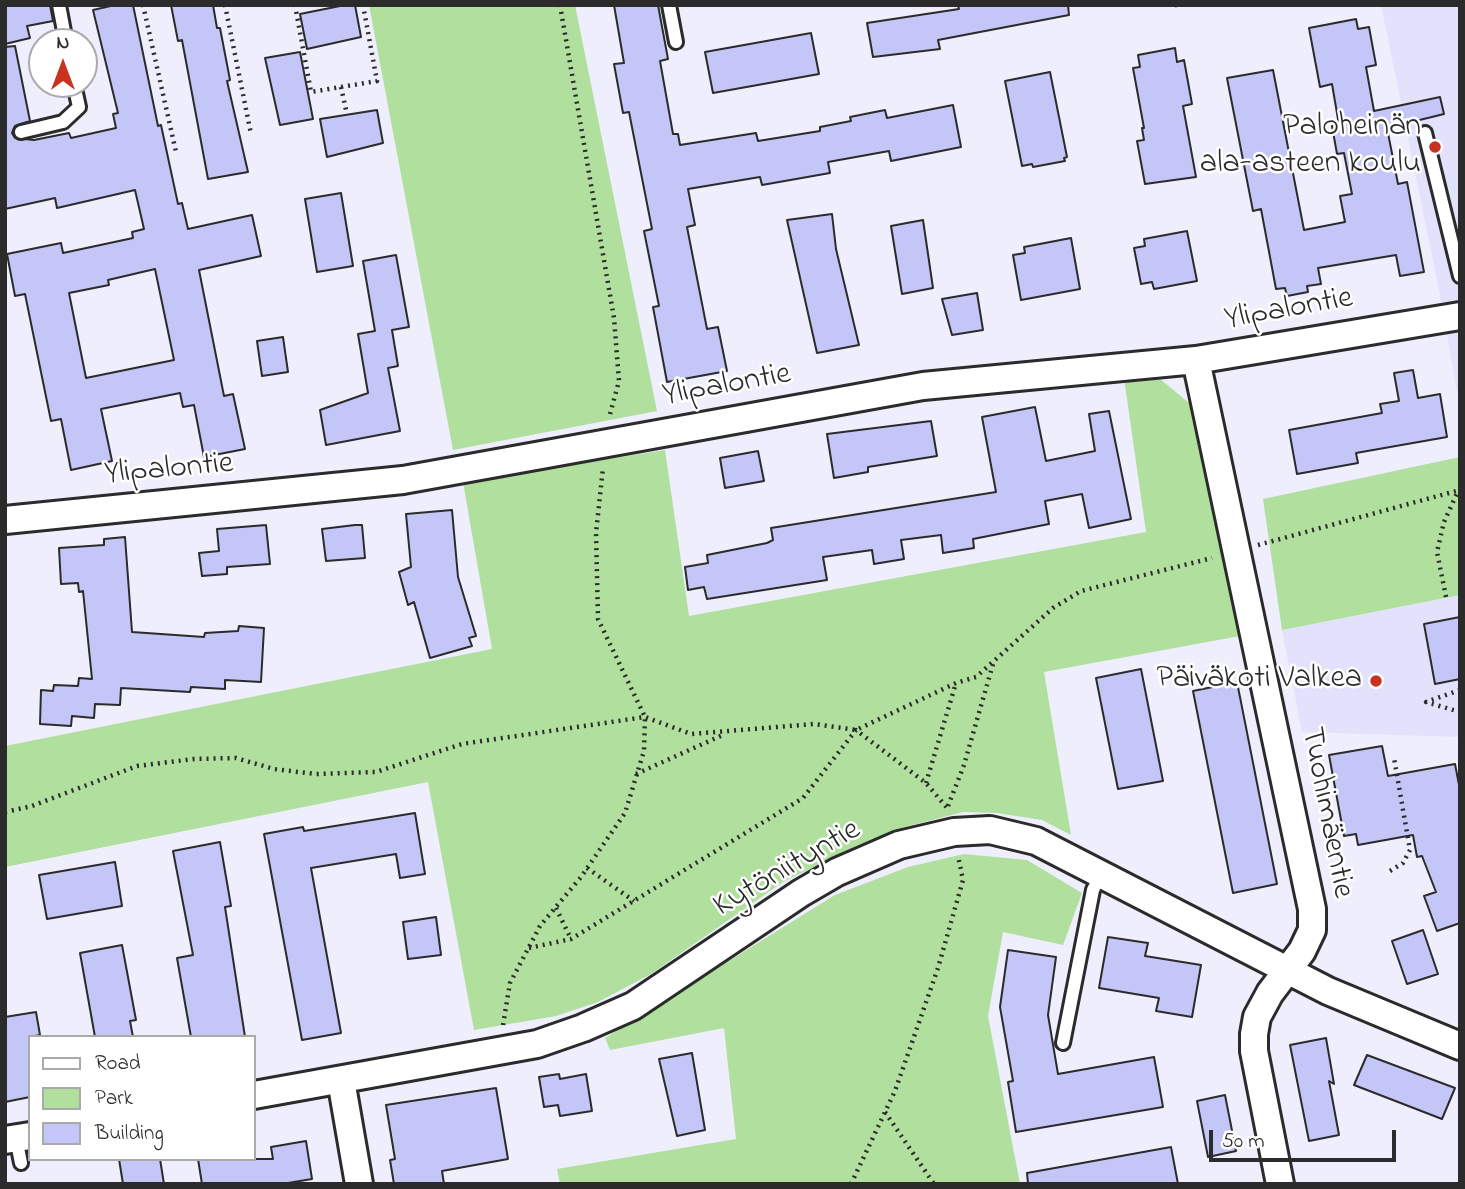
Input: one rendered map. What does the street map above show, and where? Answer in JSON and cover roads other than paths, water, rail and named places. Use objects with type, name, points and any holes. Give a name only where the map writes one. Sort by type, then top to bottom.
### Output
[{"type":"street","name":"Ylipalontie","points":[[5,520],[403,480],[923,386],[1196,360],[1460,316]]},
{"type":"street","name":"Tuohimäentie","points":[[1196,360],[1312,909],[1312,929],[1302,951],[1257,1017],[1254,1034],[1254,1051],[1280,1184]]},
{"type":"street","name":"Kytöniityntie","points":[[256,1095],[537,1044],[633,1006],[801,893],[838,872],[899,845],[954,832],[1009,833],[1036,841],[1287,971],[1460,1046]]},
{"type":"street","points":[[341,1080],[359,1184]]},
{"type":"lane","points":[[59,5],[63,28]]},
{"type":"lane","points":[[669,5],[676,42]]},
{"type":"lane","points":[[21,132],[63,122],[79,107],[77,98]]},
{"type":"lane","points":[[1425,133],[1460,276]]},
{"type":"lane","points":[[1063,1043],[1093,890],[1100,876]]},
{"type":"place","name":"Paloheinän ala-asteen koulu","points":[[1435,147]]},
{"type":"place","name":"Päiväkoti Valkea","points":[[1376,681]]}]
